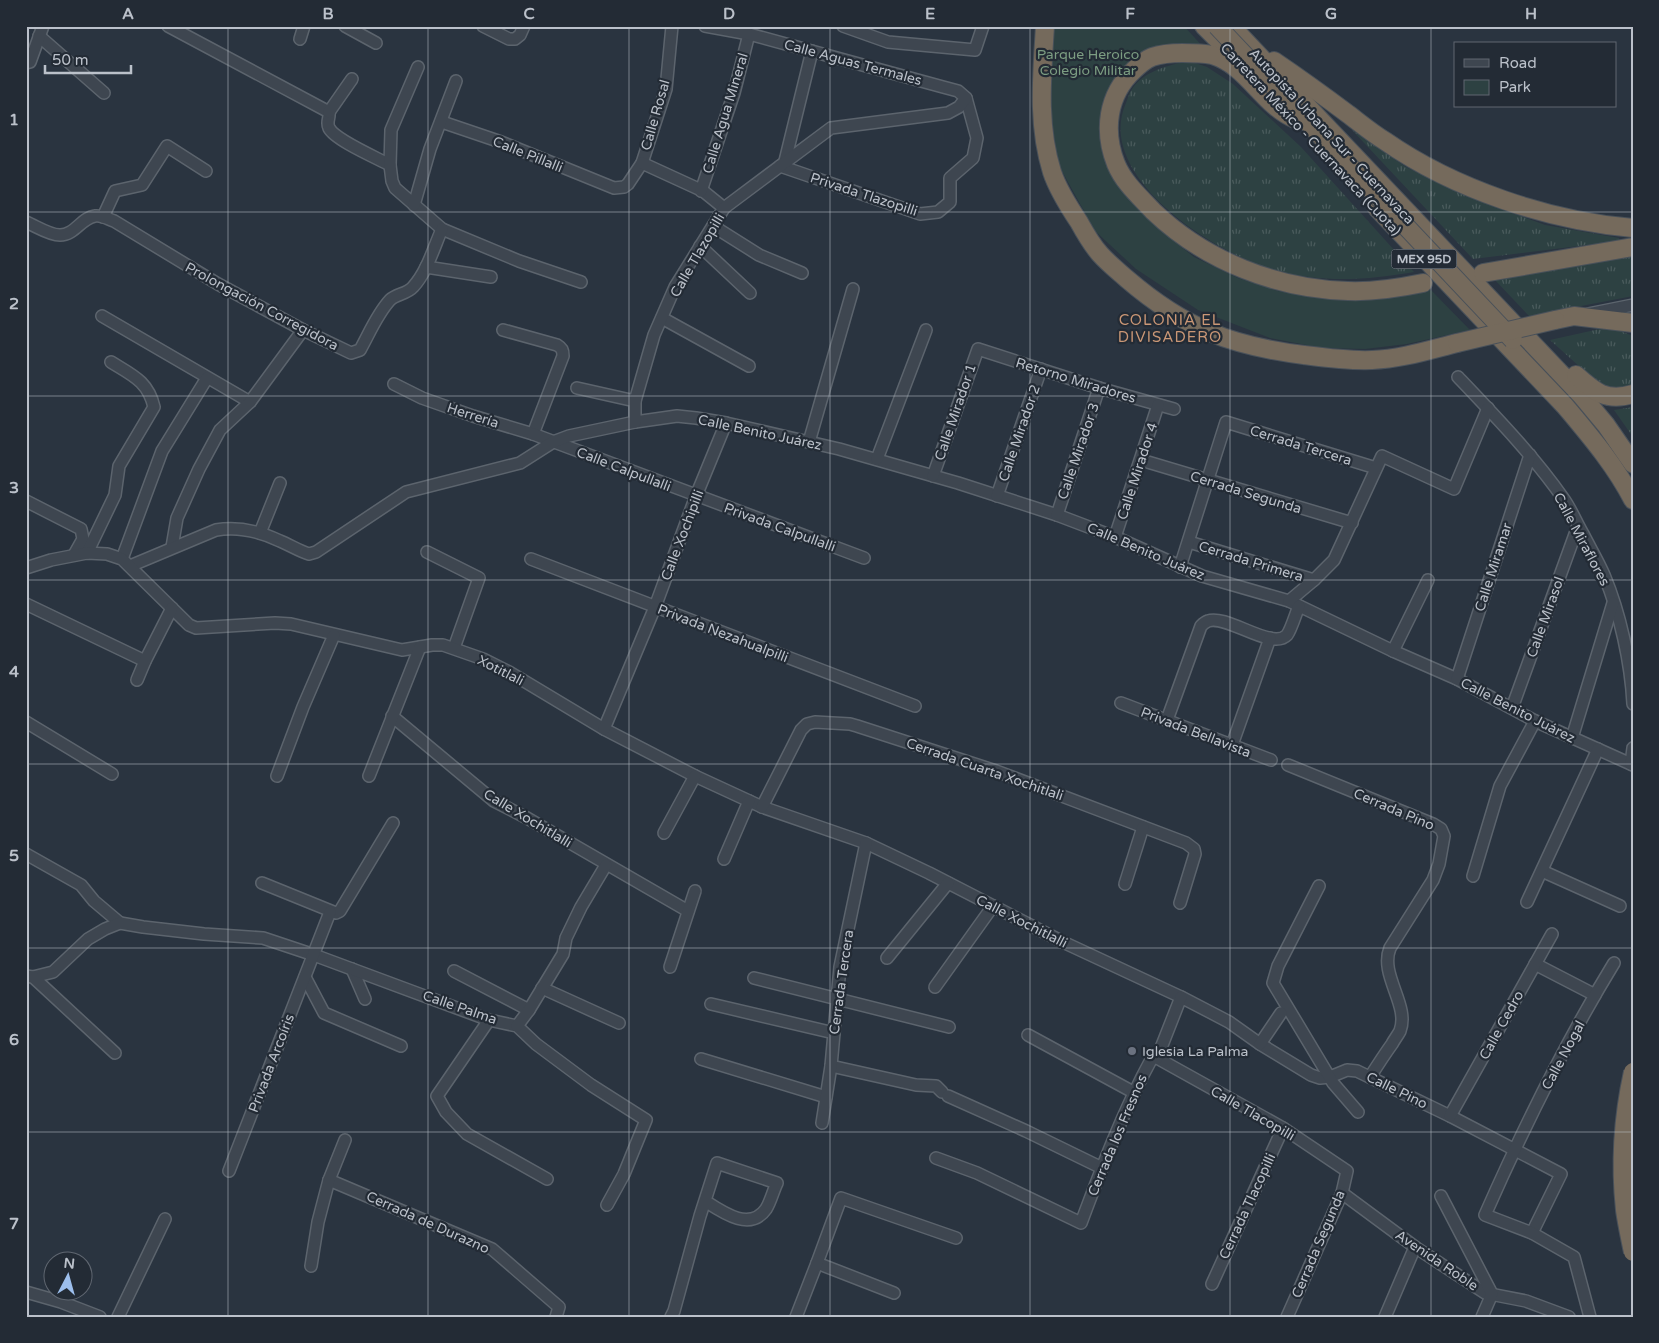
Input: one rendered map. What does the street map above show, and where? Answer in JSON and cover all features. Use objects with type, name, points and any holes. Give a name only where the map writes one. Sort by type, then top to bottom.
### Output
[{"type":"highway","points":[[1045,26],[1041,86],[1042,123],[1047,154],[1053,175],[1070,209],[1100,254],[1146,296],[1199,328],[1234,342],[1263,350],[1341,360],[1374,360],[1404,356],[1574,316],[1633,324]]},
{"type":"highway","name":"Carretera México - Cuernavaca (Cuota)","points":[[1204,26],[1295,119],[1421,256],[1565,406],[1593,439],[1621,477],[1633,500]]},
{"type":"highway","name":"Autopista Urbana Sur - Cuernavaca","points":[[1217,26],[1519,347],[1569,403],[1615,461],[1633,493]]},
{"type":"highway","points":[[1234,30],[1384,141],[1408,156],[1459,182],[1488,195],[1548,213],[1600,225],[1633,228]]},
{"type":"highway","name":"Carretera México - Cuernavaca (Cuota)","points":[[1234,30],[1581,394],[1606,425],[1633,464]]},
{"type":"highway","name":"Autopista Urbana Sur - Cuernavaca","points":[[1234,30],[1583,402],[1633,472]]},
{"type":"highway","points":[[1295,119],[1280,112],[1236,68],[1212,56],[1191,53],[1152,57],[1141,64],[1129,74],[1119,87],[1110,108],[1108,122],[1110,146],[1117,165],[1130,187],[1166,223],[1209,253],[1236,266],[1264,276],[1289,284],[1323,290],[1373,290],[1423,283]]},
{"type":"highway","points":[[1483,273],[1633,248]]},
{"type":"highway","points":[[1533,345],[1548,350],[1595,392],[1615,397],[1633,394]]},
{"type":"highway","points":[[1633,1060],[1626,1106],[1622,1160],[1628,1236],[1633,1258]]},
{"type":"highway","points":[[1633,1072],[1624,1119],[1623,1168],[1625,1210],[1633,1252]]},
{"type":"street","points":[[168,26],[328,112]]},
{"type":"street","points":[[300,40],[304,26]]},
{"type":"street","points":[[345,26],[376,42]]},
{"type":"street","points":[[483,26],[509,39],[515,39],[520,35],[524,26]]},
{"type":"street","name":"Calle Rosal","points":[[614,188],[628,184],[642,163],[666,89],[672,26]]},
{"type":"street","name":"Calle Aguas Termales","points":[[705,26],[749,34],[958,91],[966,98]]},
{"type":"street","points":[[844,26],[864,29],[888,42],[975,50],[981,27]]},
{"type":"street","points":[[28,62],[41,31],[104,93]]},
{"type":"street","name":"Calle Agua Mineral","points":[[701,191],[734,93],[749,34]]},
{"type":"street","points":[[783,163],[812,51]]},
{"type":"street","points":[[418,67],[392,130],[390,164],[392,181],[395,188],[442,229],[519,261],[582,282]]},
{"type":"street","points":[[352,79],[328,112],[328,124],[332,131],[343,140],[390,164]]},
{"type":"street","points":[[414,205],[430,149],[442,122],[456,81]]},
{"type":"street","name":"Privada Tlazopilli","points":[[783,163],[920,214],[938,212],[950,202],[950,178],[973,158],[977,138],[966,98]]},
{"type":"street","name":"Calle Tlazopilli","points":[[634,422],[635,401],[654,335],[675,287],[724,208],[831,128],[948,113],[959,107],[966,98]]},
{"type":"street","name":"Calle Pillalli","points":[[442,122],[501,142],[614,188]]},
{"type":"street","points":[[26,222],[62,235],[70,232],[89,218],[95,216],[104,217],[115,191],[142,185],[167,146],[206,171]]},
{"type":"street","points":[[642,163],[701,191],[724,208]]},
{"type":"street","name":"Prolongación Corregidora","points":[[104,217],[114,221],[218,284],[303,330],[347,351],[356,352],[360,350],[391,298],[409,291],[414,286],[426,266],[442,229]]},
{"type":"street","points":[[713,226],[758,256],[802,273]]},
{"type":"street","points":[[700,246],[750,293]]},
{"type":"street","points":[[426,266],[491,277]]},
{"type":"street","points":[[808,442],[853,290]]},
{"type":"street","points":[[1574,316],[1633,305]]},
{"type":"street","points":[[102,316],[250,402]]},
{"type":"street","points":[[662,318],[749,366]]},
{"type":"street","points":[[172,547],[177,518],[220,430],[250,402],[303,330]]},
{"type":"street","points":[[503,330],[557,346],[563,351],[564,356],[533,434]]},
{"type":"street","points":[[877,460],[926,330]]},
{"type":"street","name":"Retorno Miradores","points":[[978,349],[1099,388],[1174,409]]},
{"type":"street","name":"Calle Mirador 1","points":[[933,476],[978,349]]},
{"type":"street","points":[[87,552],[114,495],[119,466],[154,406],[151,394],[138,379],[112,362]]},
{"type":"street","name":"Calle Mirador 2","points":[[998,496],[1041,369]]},
{"type":"street","name":"Calle Miraflores","points":[[1458,377],[1530,454],[1564,499],[1604,575],[1622,636],[1632,684],[1633,704]]},
{"type":"street","points":[[126,563],[162,451],[207,378]]},
{"type":"street","name":"Herrería","points":[[394,384],[422,398],[553,442]]},
{"type":"street","points":[[577,388],[635,401]]},
{"type":"street","name":"Calle Mirador 3","points":[[1057,515],[1099,388]]},
{"type":"street","name":"Calle Mirador 4","points":[[1115,537],[1158,405]]},
{"type":"street","name":"Cerrada Primera","points":[[1294,603],[1334,560],[1382,456],[1454,489],[1488,408]]},
{"type":"street","name":"Calle Benito Juárez","points":[[634,422],[677,416],[726,423],[877,460],[1057,515],[1115,537],[1202,576],[1294,603],[1393,651],[1457,679],[1536,721],[1632,764]]},
{"type":"street","points":[[26,568],[87,552],[107,554],[126,563],[223,529],[245,529],[260,533],[309,554],[316,552],[406,492],[520,463],[553,442],[569,436],[634,422]]},
{"type":"street","name":"Cerrada Tercera","points":[[1207,481],[1226,422],[1376,468]]},
{"type":"street","name":"Calle Xochipilli","points":[[604,729],[655,607],[696,496],[726,423]]},
{"type":"street","name":"Calle Calpullalli","points":[[553,442],[696,496]]},
{"type":"street","name":"Calle Miramar","points":[[1457,679],[1530,454]]},
{"type":"street","name":"Cerrada Segunda","points":[[1141,460],[1352,523]]},
{"type":"street","points":[[1180,567],[1207,481]]},
{"type":"street","points":[[260,533],[280,483]]},
{"type":"street","name":"Privada Calpullalli","points":[[696,496],[864,558]]},
{"type":"street","points":[[26,501],[81,529],[83,538],[74,555]]},
{"type":"street","name":"Calle Mirasol","points":[[1512,708],[1578,526]]},
{"type":"street","name":"Cerrada Primera","points":[[1189,542],[1314,580]]},
{"type":"street","points":[[427,552],[479,578],[454,648]]},
{"type":"street","name":"Privada Nezahualpilli","points":[[531,559],[916,706]]},
{"type":"street","name":"Xotitlali","points":[[126,563],[189,625],[196,628],[275,623],[291,624],[402,650],[432,645],[454,648],[483,659],[509,672],[604,729],[695,776],[762,807],[866,843]]},
{"type":"street","points":[[1393,651],[1428,580]]},
{"type":"street","points":[[1167,720],[1201,626],[1209,621],[1219,621],[1270,638],[1279,639],[1287,635],[1294,603]]},
{"type":"street","points":[[1572,738],[1613,603]]},
{"type":"street","points":[[26,604],[145,662]]},
{"type":"street","points":[[137,680],[172,608]]},
{"type":"street","points":[[277,776],[303,707],[334,635]]},
{"type":"street","points":[[1232,744],[1270,638]]},
{"type":"street","points":[[369,776],[420,647]]},
{"type":"street","name":"Privada Bellavista","points":[[1121,703],[1271,760]]},
{"type":"street","name":"Calle Xochitlalli","points":[[392,716],[494,801],[688,911]]},
{"type":"street","points":[[1473,876],[1500,786],[1536,721]]},
{"type":"street","points":[[26,722],[112,774]]},
{"type":"street","name":"Cerrada Cuarta Xochitlali","points":[[762,807],[801,730],[807,724],[827,722],[857,726],[996,771],[1186,843],[1194,849],[1195,854],[1180,903]]},
{"type":"street","points":[[1632,764],[1633,748]]},
{"type":"street","points":[[1528,902],[1598,749]]},
{"type":"street","name":"Cerrada Pino","points":[[1288,765],[1433,824],[1440,828],[1444,836],[1439,864],[1433,880],[1390,948],[1387,957],[1387,964],[1402,1018],[1400,1031],[1370,1076]]},
{"type":"street","points":[[664,833],[695,776]]},
{"type":"street","points":[[724,859],[749,801]]},
{"type":"street","points":[[262,883],[336,913],[340,911],[393,823]]},
{"type":"street","points":[[1125,884],[1143,827]]},
{"type":"street","name":"Cerrada Tercera","points":[[822,1123],[831,1066],[840,967],[866,843]]},
{"type":"street","name":"Calle Xochitlalli","points":[[866,843],[1064,943],[1181,997]]},
{"type":"street","points":[[26,854],[81,885],[94,901],[120,923],[88,938],[52,972],[29,977]]},
{"type":"street","points":[[606,865],[581,906],[566,938],[563,954],[517,1026],[536,1044],[591,1085],[646,1120],[624,1174],[607,1205]]},
{"type":"street","points":[[1542,871],[1620,906]]},
{"type":"street","points":[[887,958],[948,883]]},
{"type":"street","points":[[1319,886],[1278,966],[1274,983],[1333,1083],[1358,1112]]},
{"type":"street","points":[[670,967],[695,891]]},
{"type":"street","points":[[934,987],[993,906]]},
{"type":"street","points":[[314,955],[330,912]]},
{"type":"street","name":"Calle Palma","points":[[120,923],[143,928],[262,938],[314,955],[489,1020],[517,1026]]},
{"type":"street","name":"Calle Cedro","points":[[1450,1116],[1552,934]]},
{"type":"street","name":"Privada Arcoíris","points":[[229,1171],[314,955]]},
{"type":"street","name":"Calle Nogal","points":[[1532,1233],[1485,1215],[1514,1148],[1614,963]]},
{"type":"street","points":[[1535,964],[1595,995]]},
{"type":"street","points":[[352,969],[365,999]]},
{"type":"street","points":[[454,971],[529,1010]]},
{"type":"street","points":[[29,977],[115,1053]]},
{"type":"street","points":[[305,977],[324,1013],[401,1046]]},
{"type":"street","points":[[754,978],[949,1027]]},
{"type":"street","points":[[542,988],[620,1023]]},
{"type":"street","name":"Calle Pino","points":[[1181,997],[1229,1022],[1260,1044],[1311,1075],[1320,1078],[1330,1077],[1347,1070],[1357,1071],[1370,1076],[1514,1148],[1561,1174],[1532,1233]]},
{"type":"street","name":"Cerrada los Fresnos","points":[[936,1158],[977,1173],[1081,1223],[1133,1092],[1152,1058],[1157,1058],[1181,997]]},
{"type":"street","points":[[711,1004],[834,1034]]},
{"type":"street","points":[[1260,1044],[1281,1013]]},
{"type":"street","points":[[489,1020],[437,1096],[446,1112],[467,1134],[547,1179]]},
{"type":"street","points":[[1028,1035],[1133,1092]]},
{"type":"street","name":"Calle Tlacopilli","points":[[1157,1058],[1283,1128],[1347,1171]]},
{"type":"street","points":[[701,1059],[826,1097]]},
{"type":"street","points":[[831,1066],[916,1085],[936,1086],[945,1094],[1102,1168]]},
{"type":"street","name":"Cerrada Tlacopilli","points":[[1212,1284],[1283,1128]]},
{"type":"street","points":[[310,1266],[318,1222],[329,1180],[345,1140]]},
{"type":"street","points":[[671,1317],[700,1216],[718,1163],[777,1183],[766,1209],[757,1217],[747,1220],[724,1214],[706,1201]]},
{"type":"street","name":"Cerrada Segunda","points":[[1287,1317],[1342,1192],[1347,1171]]},
{"type":"street","name":"Cerrada de Durazno","points":[[329,1180],[492,1249],[559,1307],[556,1317]]},
{"type":"street","name":"Avenida Roble","points":[[1342,1192],[1415,1248],[1485,1293],[1526,1301],[1569,1317]]},
{"type":"street","points":[[1441,1196],[1492,1294],[1482,1317]]},
{"type":"street","points":[[796,1317],[840,1198],[956,1238]]},
{"type":"street","points":[[118,1317],[166,1219]]},
{"type":"street","points":[[1532,1233],[1574,1257],[1590,1317]]},
{"type":"street","points":[[1385,1317],[1415,1248]]},
{"type":"street","points":[[817,1263],[894,1292]]},
{"type":"street","points":[[26,1292],[61,1302],[100,1317]]},
{"type":"green space","name":"Parque Heroico Colegio Militar","points":[[1054,26],[1184,26],[1205,49],[1151,54],[1102,123],[1136,205],[1159,229],[1194,257],[1238,278],[1278,291],[1335,299],[1380,298],[1431,290],[1470,330],[1407,344],[1365,349],[1322,348],[1270,338],[1198,310],[1136,269],[1095,231],[1058,164],[1051,113],[1051,62]]},
{"type":"green space","points":[[1189,61],[1207,67],[1233,84],[1301,147],[1414,272],[1380,277],[1329,279],[1278,271],[1253,263],[1224,249],[1195,231],[1167,209],[1144,185],[1127,158],[1121,131],[1126,103],[1137,83],[1150,73]]},
{"type":"green space","points":[[1352,130],[1406,167],[1471,198],[1545,225],[1619,238],[1619,241],[1473,259]]},
{"type":"green space","points":[[1633,256],[1633,296],[1529,316],[1495,280]]},
{"type":"green space","points":[[1604,328],[1615,329],[1633,336],[1633,389],[1618,392],[1600,385],[1550,340]]},
{"type":"green space","points":[[1633,407],[1633,437],[1614,410]]},
{"type":"place","name":"Iglesia La Palma","points":[[1132,1051]]},
{"type":"district","name":"COLONIA EL DIVISADERO","points":[[1170,328]]}]
